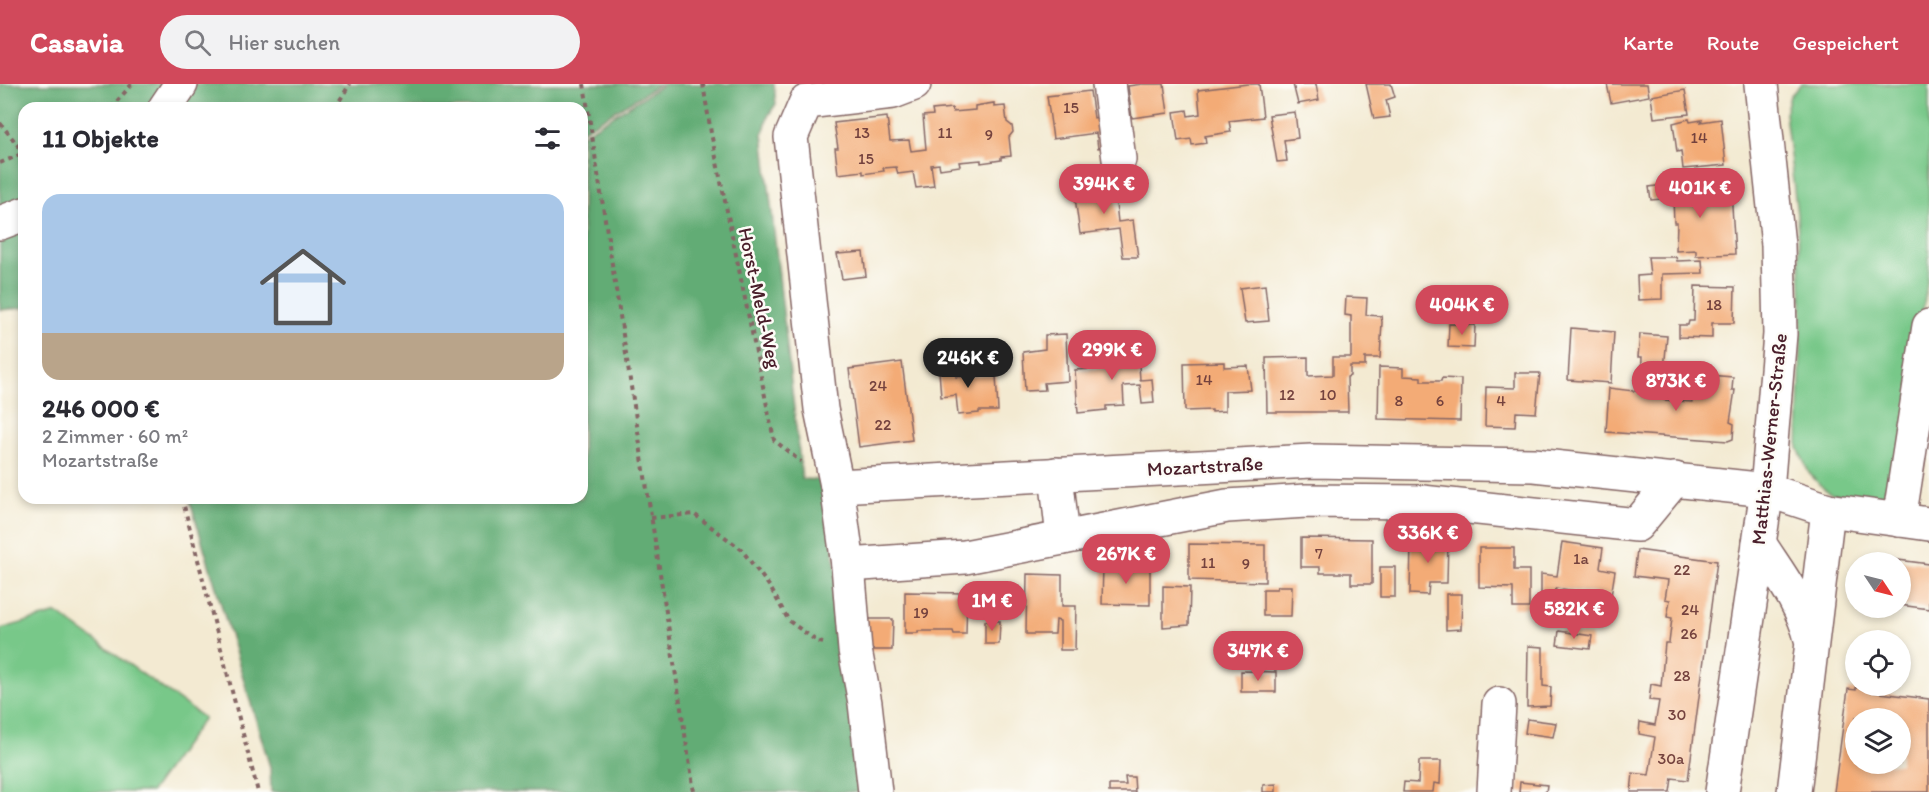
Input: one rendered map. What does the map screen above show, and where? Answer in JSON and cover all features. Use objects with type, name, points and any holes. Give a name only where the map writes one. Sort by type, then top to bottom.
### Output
[{"type":"street","points":[[169,102],[181,84]]},
{"type":"street","points":[[875,792],[865,703],[855,650],[848,565],[837,486],[821,410],[791,137],[806,102],[893,92],[914,84]]},
{"type":"street","points":[[1109,84],[1119,159]]},
{"type":"street","name":"Matthias-Werner-Straße","points":[[1722,792],[1767,490],[1780,334],[1778,245],[1761,84]]},
{"type":"street","points":[[0,223],[18,216]]},
{"type":"street","points":[[1914,522],[1929,326]]},
{"type":"street","name":"Mozartstraße","points":[[837,486],[1300,462],[1534,465],[1767,490],[1828,510],[1914,522]]},
{"type":"street","points":[[1354,462],[1354,501]]},
{"type":"street","points":[[1531,513],[1534,465]]},
{"type":"street","points":[[1056,474],[1063,538]]},
{"type":"street","name":"Mozartstraße","points":[[848,565],[965,557],[1227,506],[1306,501],[1422,502],[1637,525],[1675,479]]},
{"type":"street","points":[[1794,792],[1828,510]]},
{"type":"street","points":[[1759,543],[1797,603],[1807,623],[1812,642]]},
{"type":"street","points":[[1494,792],[1500,705]]},
{"type":"path","points":[[116,102],[132,84]]},
{"type":"path","points":[[339,102],[350,84]]},
{"type":"path","points":[[584,84],[587,102]]},
{"type":"path","name":"Horst-Meld-Weg","points":[[704,84],[711,133],[774,440],[803,463],[829,477],[837,486]]},
{"type":"path","points":[[588,110],[694,792]]},
{"type":"path","points":[[0,123],[18,146]]},
{"type":"path","points":[[0,163],[18,156]]},
{"type":"path","points":[[184,504],[258,792]]},
{"type":"path","points":[[651,518],[694,514],[741,549],[770,587],[789,621],[818,642],[855,650]]},
{"type":"green space","points":[[0,84],[660,84],[588,127],[588,102],[18,102],[18,308],[0,310]]},
{"type":"green space","points":[[664,84],[774,84],[776,104],[768,116],[763,134],[802,479],[824,480],[867,792],[271,792],[270,767],[191,504],[588,504],[588,131]]},
{"type":"green space","points":[[1801,84],[1929,84],[1929,270],[1897,485],[1889,502],[1832,494],[1809,473],[1798,448],[1802,304],[1797,215],[1785,113],[1790,96]]},
{"type":"green space","points":[[57,613],[204,718],[151,792],[0,792],[0,629]]},
{"type":"building","points":[[1164,84],[1168,113],[1132,118],[1128,86]]},
{"type":"building","points":[[1259,84],[1263,117],[1229,121],[1231,132],[1205,136],[1206,143],[1192,145],[1191,139],[1178,141],[1174,112],[1187,110],[1188,116],[1200,114],[1198,90]]},
{"type":"building","points":[[1293,84],[1316,84],[1319,100],[1298,104]]},
{"type":"building","points":[[1366,84],[1391,84],[1395,97],[1386,100],[1390,117],[1374,119]]},
{"type":"building","points":[[1607,84],[1647,84],[1649,96],[1611,103]]},
{"type":"building","points":[[1685,90],[1689,114],[1654,118],[1651,96]]},
{"type":"building","points":[[1090,91],[1094,118],[1106,116],[1111,146],[1098,148],[1096,133],[1053,139],[1047,96]]},
{"type":"building","points":[[994,103],[994,107],[1005,106],[1007,122],[1012,126],[1013,132],[1009,137],[1011,156],[981,163],[981,160],[959,162],[960,166],[940,169],[939,164],[931,165],[934,186],[916,188],[913,172],[898,174],[896,167],[863,174],[863,171],[838,174],[835,148],[838,148],[834,123],[887,117],[890,141],[909,140],[911,151],[926,149],[923,116],[933,115],[932,110],[952,108],[953,112],[975,110],[975,106]]},
{"type":"building","points":[[1295,112],[1298,138],[1284,140],[1287,161],[1277,162],[1269,115]]},
{"type":"building","points":[[1689,119],[1690,122],[1702,120],[1701,122],[1721,119],[1726,165],[1683,169],[1681,151],[1677,152],[1673,123]]},
{"type":"building","points":[[1093,180],[1099,187],[1114,185],[1118,222],[1133,220],[1138,257],[1123,257],[1119,229],[1080,234],[1074,190],[1084,189],[1087,181]]},
{"type":"building","points":[[1687,182],[1688,195],[1731,190],[1735,254],[1696,256],[1696,250],[1676,251],[1677,223],[1674,223],[1673,198],[1651,200],[1649,187]]},
{"type":"building","points":[[863,252],[866,276],[842,279],[837,254]]},
{"type":"building","points":[[1648,257],[1676,257],[1677,261],[1702,260],[1703,273],[1662,274],[1662,299],[1638,300],[1637,276],[1650,275]]},
{"type":"building","points":[[1265,285],[1269,321],[1245,323],[1240,288]]},
{"type":"building","points":[[1695,286],[1735,287],[1734,323],[1712,323],[1712,338],[1679,337],[1679,325],[1688,325],[1689,321],[1694,321]]},
{"type":"building","points":[[1346,297],[1367,298],[1366,315],[1381,316],[1382,322],[1380,358],[1365,358],[1365,366],[1350,366],[1350,376],[1347,377],[1348,412],[1267,412],[1266,358],[1308,357],[1308,376],[1333,375],[1333,357],[1351,357],[1351,316],[1345,315]]},
{"type":"building","points":[[1449,324],[1475,325],[1474,348],[1448,347]]},
{"type":"building","points":[[1571,328],[1614,332],[1611,383],[1568,380]]},
{"type":"building","points":[[1066,334],[1068,381],[1044,383],[1045,390],[1025,391],[1023,352],[1045,349],[1045,335]]},
{"type":"building","points":[[1640,334],[1667,336],[1663,382],[1641,380],[1642,357],[1638,357]]},
{"type":"building","points":[[1137,335],[1140,380],[1152,379],[1154,403],[1142,404],[1140,385],[1123,386],[1124,405],[1106,406],[1106,410],[1078,413],[1075,370],[1120,367],[1118,342],[1125,341],[1125,336]]},
{"type":"building","points":[[954,357],[956,377],[996,375],[998,411],[979,411],[979,413],[958,415],[956,395],[941,397],[938,358]]},
{"type":"building","points":[[902,362],[912,440],[859,447],[849,369]]},
{"type":"building","points":[[1224,362],[1224,367],[1248,366],[1251,390],[1225,391],[1225,411],[1185,411],[1184,363]]},
{"type":"building","points":[[1379,367],[1403,368],[1403,376],[1421,377],[1421,381],[1441,381],[1442,378],[1461,379],[1460,421],[1378,419]]},
{"type":"building","points":[[1515,373],[1540,373],[1536,413],[1516,412],[1515,427],[1485,426],[1486,387],[1515,388]]},
{"type":"building","points":[[1695,374],[1733,377],[1732,390],[1735,390],[1730,422],[1734,424],[1733,439],[1728,441],[1606,432],[1609,388],[1665,394],[1664,400],[1692,402]]},
{"type":"building","points":[[1301,538],[1372,539],[1372,584],[1351,584],[1351,573],[1320,573],[1320,567],[1301,567]]},
{"type":"building","points":[[1411,539],[1448,539],[1447,583],[1429,583],[1428,595],[1410,594]]},
{"type":"building","points":[[1562,542],[1603,548],[1600,568],[1615,571],[1611,596],[1556,588],[1554,603],[1541,601],[1541,574],[1557,576]]},
{"type":"building","points":[[1189,544],[1265,545],[1265,582],[1189,580]]},
{"type":"building","points":[[1479,548],[1514,548],[1514,570],[1529,570],[1529,608],[1513,608],[1513,588],[1479,587]]},
{"type":"building","points":[[1637,550],[1717,561],[1688,780],[1672,778],[1670,792],[1631,792],[1633,773],[1649,775],[1655,737],[1639,734],[1640,722],[1655,725],[1659,701],[1649,700],[1651,684],[1661,686],[1665,643],[1669,643],[1672,618],[1667,617],[1670,600],[1665,599],[1668,580],[1634,576]]},
{"type":"building","points":[[1911,562],[1929,564],[1929,609],[1911,607]]},
{"type":"building","points":[[1103,565],[1150,565],[1150,605],[1102,604]]},
{"type":"building","points":[[1380,567],[1395,567],[1395,597],[1380,597]]},
{"type":"building","points":[[1027,574],[1062,575],[1062,606],[1076,606],[1075,650],[1060,650],[1060,621],[1056,620],[1055,634],[1026,634]]},
{"type":"building","points":[[1163,586],[1190,587],[1189,625],[1163,627]]},
{"type":"building","points":[[1278,586],[1292,586],[1291,616],[1263,616],[1263,589],[1277,589]]},
{"type":"building","points":[[905,592],[967,593],[966,634],[954,634],[953,631],[905,633]]},
{"type":"building","points":[[1446,594],[1462,594],[1461,629],[1446,630]]},
{"type":"building","points":[[859,619],[893,619],[892,650],[863,650]]},
{"type":"building","points":[[985,621],[1000,621],[999,644],[985,644]]},
{"type":"building","points":[[1559,631],[1592,636],[1590,649],[1557,645]]},
{"type":"building","points":[[1528,646],[1543,647],[1543,686],[1551,687],[1550,706],[1527,707]]},
{"type":"building","points":[[1241,671],[1276,672],[1276,692],[1241,692]]},
{"type":"building","points":[[1847,696],[1905,696],[1929,699],[1929,792],[1834,792],[1845,711],[1845,774],[1911,774],[1911,708],[1845,708]]},
{"type":"building","points":[[1527,719],[1556,723],[1553,737],[1525,733]]},
{"type":"building","points":[[1419,761],[1441,761],[1440,784],[1434,783],[1433,792],[1403,792],[1404,782],[1418,783]]},
{"type":"building","points":[[1125,777],[1134,777],[1135,792],[1109,792],[1109,785],[1126,785]]},
{"type":"building","points":[[1520,782],[1547,785],[1546,792],[1519,792]]},
{"type":"building","points":[[1276,784],[1276,792],[1263,792],[1263,785]]}]
